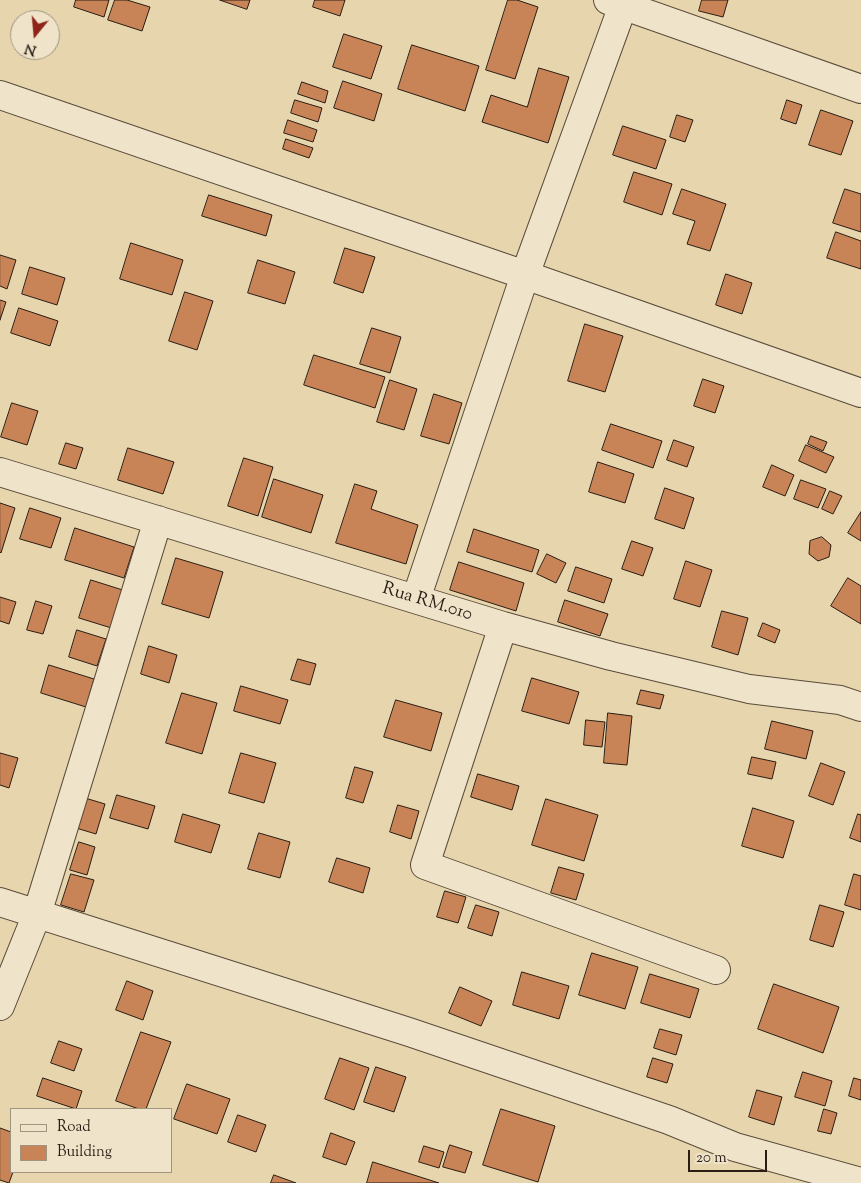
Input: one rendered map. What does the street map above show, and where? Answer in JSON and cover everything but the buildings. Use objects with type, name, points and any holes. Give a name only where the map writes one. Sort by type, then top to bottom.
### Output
[{"type":"street","points":[[416,599],[619,2],[861,88]]},
{"type":"street","points":[[0,95],[525,275],[861,393]]},
{"type":"street","name":"Rua RM.010","points":[[0,472],[503,626],[611,656],[749,689],[840,700],[861,707]]},
{"type":"street","points":[[0,1006],[37,914],[158,520]]},
{"type":"street","points":[[503,626],[425,865],[716,970]]},
{"type":"street","points":[[0,902],[418,1035],[669,1120],[735,1147],[861,1182]]}]
